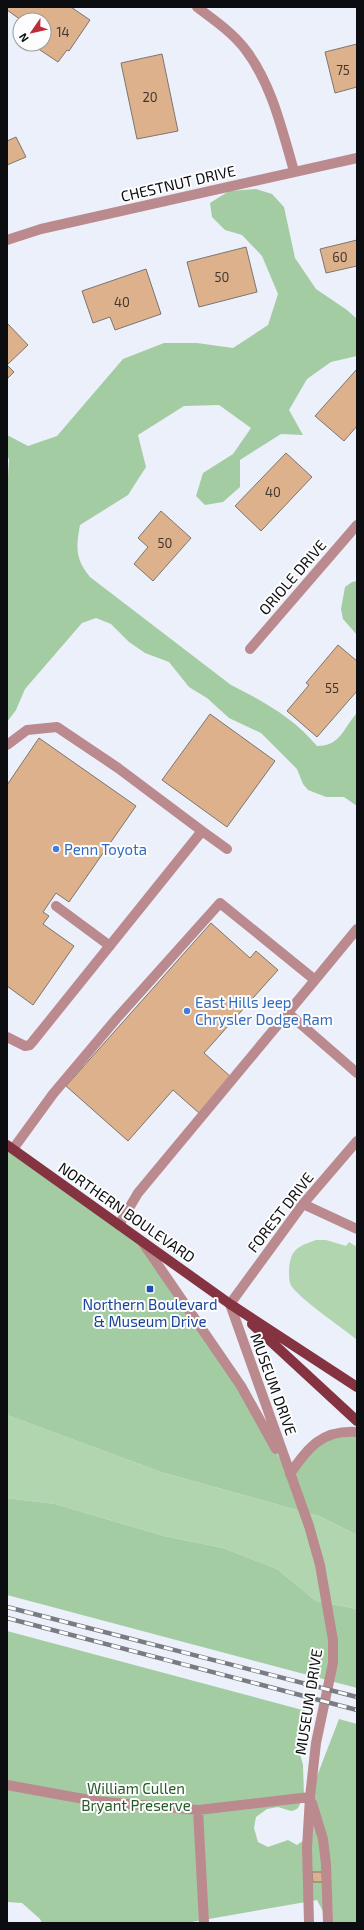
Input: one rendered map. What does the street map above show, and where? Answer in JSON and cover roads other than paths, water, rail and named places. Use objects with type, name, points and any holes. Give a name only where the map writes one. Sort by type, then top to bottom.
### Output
[{"type":"main road","name":"NORTHERN BOULEVARD","points":[[10,1147],[230,1304],[357,1388]]},
{"type":"main road","name":"NORTHERN BOULEVARD","points":[[230,1304],[357,1421]]},
{"type":"street","points":[[197,7],[231,34],[245,49],[257,67],[280,120],[294,171]]},
{"type":"street","name":"CHESTNUT DRIVE","points":[[7,240],[41,230],[294,171],[357,158]]},
{"type":"street","name":"ORIOLE DRIVE","points":[[250,649],[357,525]]},
{"type":"street","points":[[7,745],[27,730],[57,727],[118,768],[227,849]]},
{"type":"street","points":[[7,1037],[25,1046],[30,1044],[202,831]]},
{"type":"street","points":[[10,1147],[52,1094],[220,903],[315,980]]},
{"type":"street","points":[[56,906],[110,946]]},
{"type":"street","points":[[119,1224],[138,1193],[357,929]]},
{"type":"street","points":[[288,1013],[357,1073]]},
{"type":"street","name":"FOREST DRIVE","points":[[230,1304],[303,1204],[357,1141]]},
{"type":"street","points":[[303,1204],[357,1229]]},
{"type":"street","points":[[142,1241],[241,1386],[290,1474]]},
{"type":"street","name":"MUSEUM DRIVE","points":[[230,1304],[309,1526],[320,1565],[333,1646],[330,1677],[316,1743],[310,1797],[307,1848],[309,1923]]},
{"type":"street","name":"MUSEUM DRIVE","points":[[290,1474],[311,1445],[322,1438],[337,1433],[357,1432]]},
{"type":"street","points":[[7,1785],[95,1801],[198,1810],[310,1797]]},
{"type":"street","name":"MUSEUM DRIVE","points":[[310,1797],[323,1839],[326,1864],[328,1923]]},
{"type":"street","points":[[198,1810],[204,1923]]},
{"type":"railway","points":[[7,1607],[357,1697]]},
{"type":"railway","points":[[7,1618],[357,1710]]},
{"type":"place","name":"Penn Toyota","points":[[56,849]]},
{"type":"place","name":"East Hills Jeep Chrysler Dodge Ram","points":[[187,1011]]},
{"type":"place","name":"Northern Boulevard & Museum Drive","points":[[150,1289]]},
{"type":"park label","name":"William Cullen Bryant Preserve","points":[[136,1796]]}]
